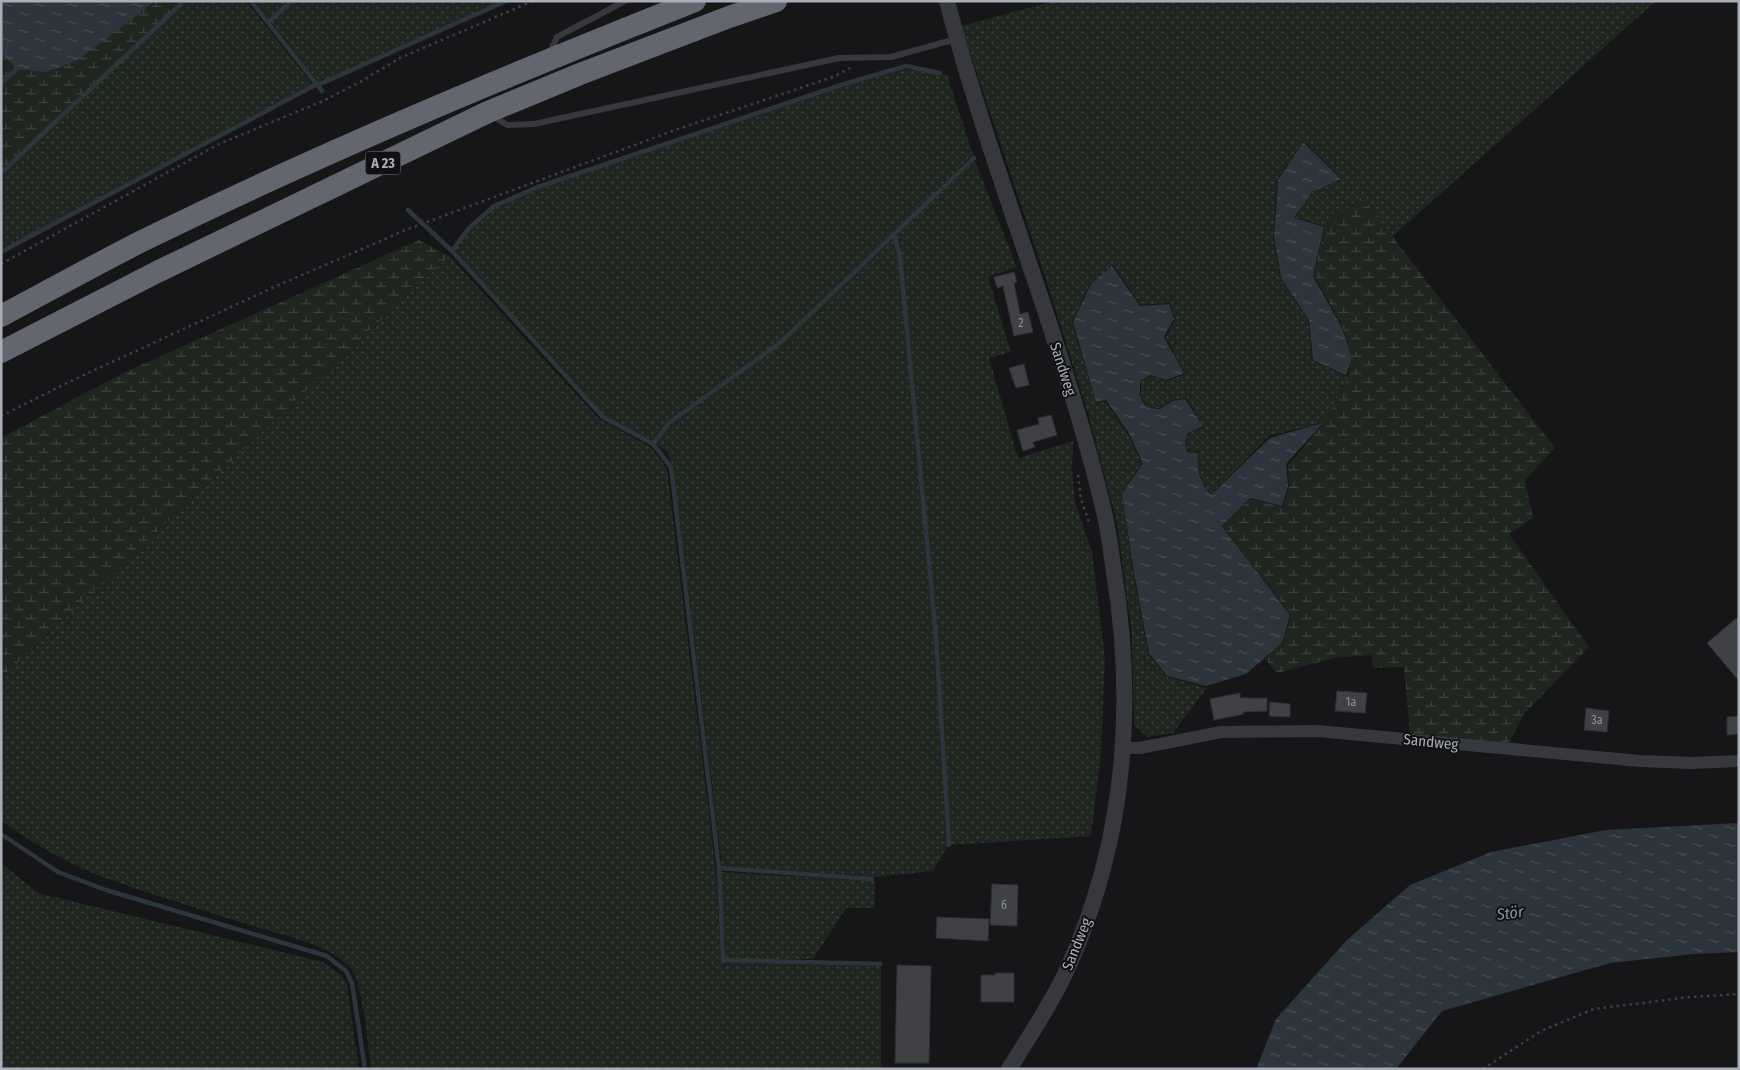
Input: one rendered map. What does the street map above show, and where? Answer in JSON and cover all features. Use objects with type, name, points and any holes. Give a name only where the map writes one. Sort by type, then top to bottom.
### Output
[{"type":"highway","name":"A 23","points":[[1,316],[140,243],[288,173],[547,60],[695,1]]},
{"type":"highway","name":"A 23","points":[[1,352],[157,272],[488,112],[580,74],[776,1]]},
{"type":"street","name":"Sandweg","points":[[947,1],[974,99],[1079,418],[1106,518],[1121,620],[1125,668],[1124,748],[1114,824],[1106,859],[1090,913],[1066,972],[1042,1018],[1009,1069]]},
{"type":"street","name":"Sandweg","points":[[1124,748],[1140,748],[1221,732],[1318,731],[1640,760],[1692,763],[1739,761]]},
{"type":"lane","points":[[547,60],[557,37],[625,1]]},
{"type":"lane","points":[[488,112],[507,124],[534,124],[839,58],[891,57],[957,39]]},
{"type":"path","points":[[1,264],[219,144],[323,101],[400,58],[533,1]]},
{"type":"path","points":[[1,416],[202,320],[408,229],[675,130],[834,77],[870,58]]},
{"type":"path","points":[[1078,475],[1081,499],[1092,530]]},
{"type":"path","points":[[1483,1069],[1541,1032],[1594,1009],[1690,997],[1739,994]]},
{"type":"green space","points":[[156,1],[182,1],[1,172],[1,53],[17,69],[152,6]]},
{"type":"green space","points":[[185,1],[246,1],[312,84],[1,252],[1,175]]},
{"type":"green space","points":[[254,1],[288,1],[269,19]]},
{"type":"green space","points":[[293,1],[503,1],[319,83],[271,22]]},
{"type":"green space","points":[[1054,1],[1656,1],[1392,237],[1362,197],[1325,226],[1295,218],[1312,192],[1342,179],[1303,141],[1277,180],[1273,236],[1280,278],[1308,320],[1312,360],[1348,377],[1325,422],[1269,436],[1211,494],[1200,474],[1198,464],[1199,452],[1188,451],[1186,442],[1189,433],[1204,427],[1186,398],[1173,400],[1159,408],[1147,407],[1141,396],[1141,381],[1152,376],[1167,381],[1185,374],[1166,337],[1175,320],[1170,303],[1141,305],[1113,265],[1090,284],[1072,322],[1096,403],[1105,402],[1129,436],[1142,464],[1122,492],[1133,573],[1148,653],[1166,677],[1207,688],[1173,733],[1147,737],[1134,725],[1132,635],[1117,523],[1088,413],[1048,286],[961,26]]},
{"type":"green space","points":[[906,69],[947,75],[973,155],[781,340],[668,422],[653,441],[604,416],[454,250],[469,230],[494,208],[539,189],[844,86]]},
{"type":"green space","points":[[975,161],[1017,267],[988,277],[1011,352],[989,358],[1018,458],[1073,441],[1072,469],[1075,502],[1092,552],[1105,658],[1101,753],[1091,836],[951,845],[937,637],[901,257],[895,235]]},
{"type":"green space","points":[[1362,197],[1555,448],[1525,480],[1533,518],[1509,534],[1589,647],[1524,714],[1509,743],[1410,734],[1404,667],[1373,668],[1372,655],[1334,658],[1277,673],[1265,659],[1283,643],[1291,615],[1223,526],[1250,499],[1283,507],[1289,487],[1288,465],[1325,422],[1348,377],[1352,357],[1343,328],[1314,275],[1325,226]]},
{"type":"green space","points":[[894,238],[899,258],[934,637],[947,847],[933,871],[876,877],[722,866],[673,467],[667,452],[656,443],[670,424],[782,343]]},
{"type":"green space","points":[[419,240],[449,256],[1,678],[1,438],[121,374]]},
{"type":"green space","points":[[449,256],[598,418],[652,448],[667,469],[716,872],[721,962],[881,966],[881,1069],[371,1069],[358,985],[349,966],[341,959],[307,942],[96,874],[54,854],[1,821],[1,678]]},
{"type":"green space","points":[[1,863],[38,893],[323,962],[341,975],[347,984],[359,1069],[1,1069]]},
{"type":"green space","points":[[721,872],[875,881],[875,908],[846,908],[813,959],[725,959]]},
{"type":"water","points":[[1,1],[156,1],[76,61],[46,72],[17,69],[1,53]]},
{"type":"water","points":[[1303,142],[1341,179],[1312,192],[1294,218],[1324,227],[1313,276],[1342,328],[1352,358],[1346,375],[1313,360],[1309,320],[1281,278],[1274,237],[1278,180]]},
{"type":"water","points":[[1112,266],[1140,306],[1169,304],[1174,319],[1164,337],[1184,373],[1166,380],[1151,375],[1140,381],[1140,396],[1146,407],[1159,409],[1173,401],[1185,399],[1203,426],[1188,433],[1185,442],[1187,452],[1198,453],[1200,476],[1211,495],[1270,438],[1323,423],[1286,464],[1288,486],[1282,506],[1250,498],[1222,526],[1290,615],[1282,643],[1246,674],[1206,686],[1167,676],[1149,653],[1122,493],[1143,464],[1130,435],[1106,400],[1096,402],[1073,322],[1091,284]]},
{"type":"water","name":"Stör","points":[[1739,823],[1739,952],[1693,954],[1610,963],[1442,1011],[1396,1069],[1256,1069],[1276,1019],[1347,940],[1410,885],[1491,852],[1606,830]]},
{"type":"building","points":[[1014,272],[1017,282],[1014,283],[1020,314],[1028,312],[1033,332],[1014,336],[1003,286],[997,288],[994,277]]},
{"type":"building","points":[[1024,364],[1029,385],[1016,388],[1009,368]]},
{"type":"building","points":[[1051,415],[1057,435],[1033,442],[1035,447],[1023,451],[1017,430],[1039,424],[1038,418]]},
{"type":"building","points":[[1739,616],[1739,681],[1707,643]]},
{"type":"building","points":[[1337,691],[1367,693],[1365,713],[1335,711]]},
{"type":"building","points":[[1240,693],[1240,698],[1267,698],[1267,711],[1243,712],[1244,714],[1214,720],[1210,699]]},
{"type":"building","points":[[1270,702],[1290,704],[1290,717],[1269,716]]},
{"type":"building","points":[[1586,708],[1609,711],[1607,732],[1584,730]]},
{"type":"building","points":[[1739,716],[1739,734],[1727,735],[1727,717]]},
{"type":"building","points":[[992,884],[1018,885],[1017,926],[990,925]]},
{"type":"building","points":[[937,917],[989,919],[988,941],[936,938]]},
{"type":"building","points":[[897,965],[931,966],[929,1063],[895,1063]]},
{"type":"building","points":[[995,973],[1014,973],[1014,1002],[981,1002],[981,975],[995,975]]},
{"type":"waterway","points":[[1,173],[184,1]]},
{"type":"waterway","points":[[251,1],[322,91]]},
{"type":"waterway","points":[[269,22],[291,1]]},
{"type":"waterway","points":[[318,85],[506,1]]},
{"type":"waterway","points":[[452,251],[468,229],[494,206],[538,187],[844,84],[906,66],[940,73]]},
{"type":"waterway","points":[[1,83],[17,69]]},
{"type":"waterway","points":[[1,252],[317,84]]},
{"type":"waterway","points":[[653,444],[669,423],[781,342],[974,158]]},
{"type":"waterway","points":[[408,210],[452,251],[603,417],[653,444],[671,467],[719,868],[872,879]]},
{"type":"waterway","points":[[894,234],[900,257],[936,637],[949,845]]},
{"type":"waterway","points":[[1,834],[58,872],[106,890],[327,956],[346,971],[352,983],[365,1069]]},
{"type":"waterway","points":[[719,868],[723,960],[880,964]]}]
